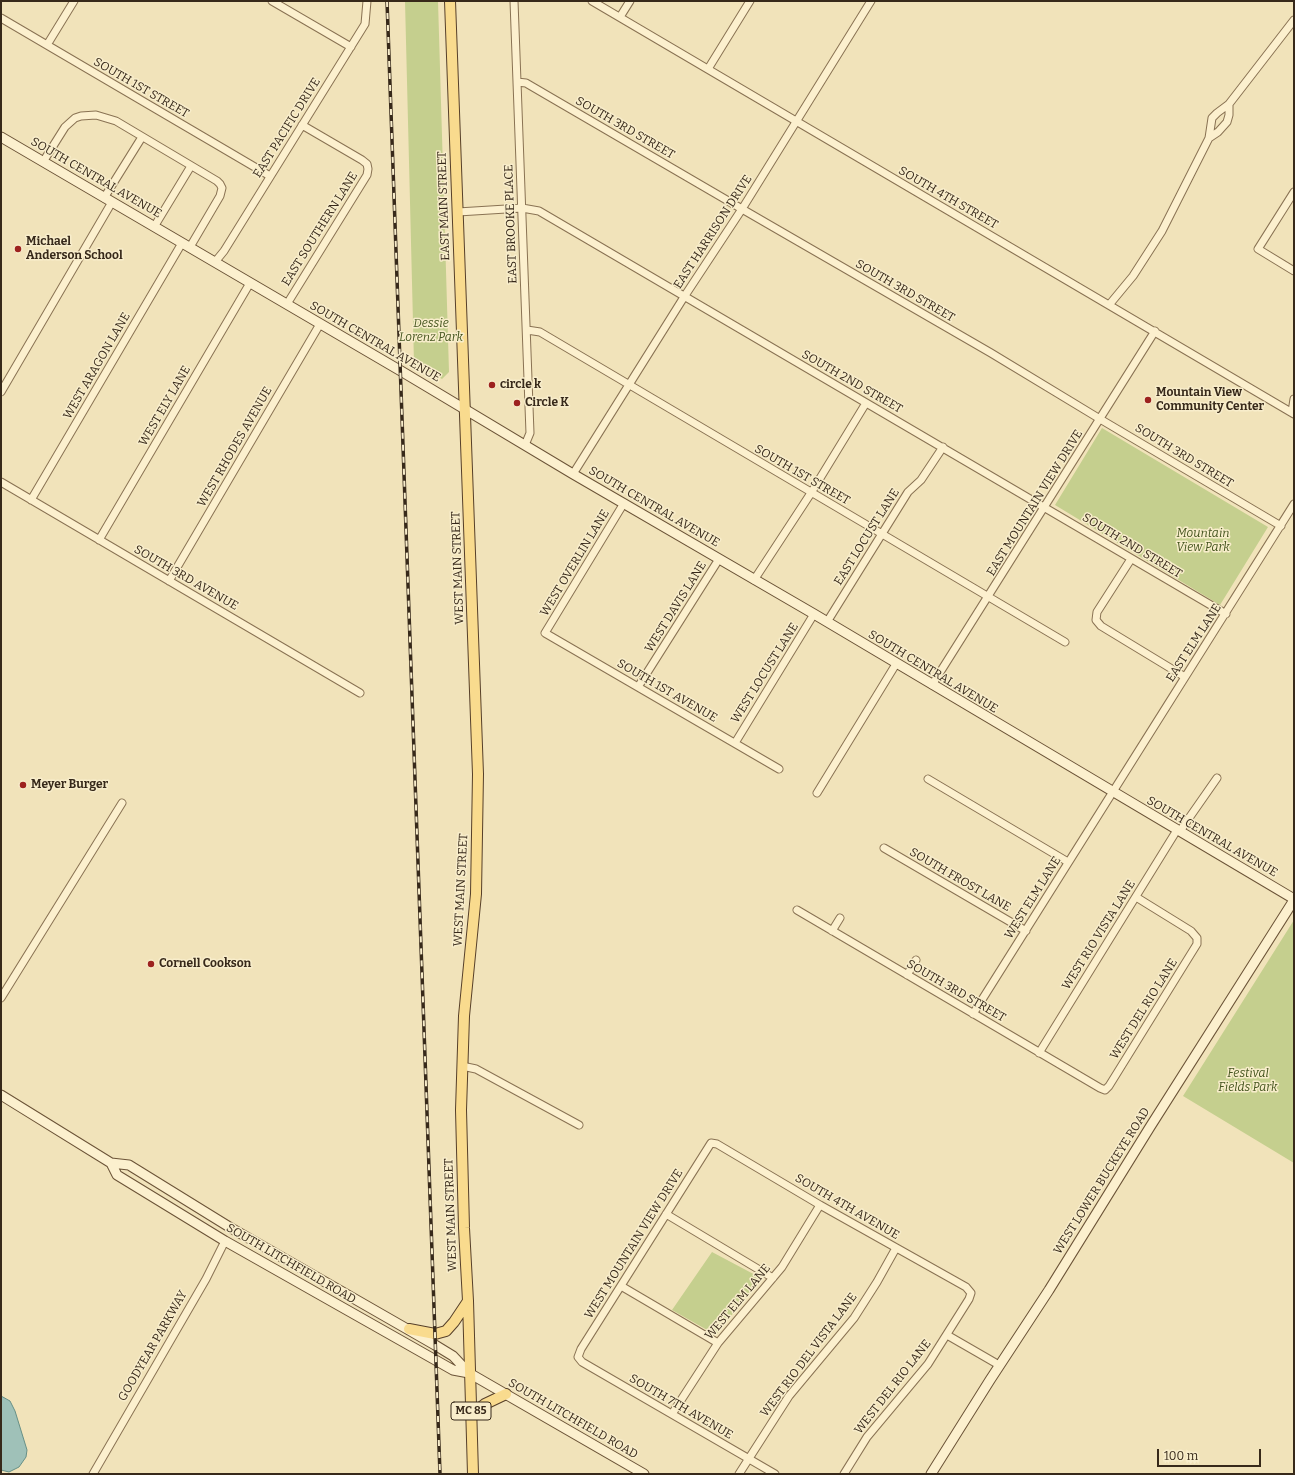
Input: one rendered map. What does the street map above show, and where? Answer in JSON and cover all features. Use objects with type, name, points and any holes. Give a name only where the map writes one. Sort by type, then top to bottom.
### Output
[{"type":"main road","name":"EAST MAIN STREET","points":[[450,1],[465,409]]},
{"type":"main road","name":"SOUTH CENTRAL AVENUE","points":[[1,137],[465,409],[572,474],[814,614],[1294,900]]},
{"type":"main road","name":"WEST MAIN STREET","points":[[465,409],[478,774],[476,894],[464,1016],[461,1110],[469,1373]]},
{"type":"main road","name":"WEST LOWER BUCKEYE ROAD","points":[[931,1474],[1294,900]]},
{"type":"main road","name":"SOUTH LITCHFIELD ROAD","points":[[1,1095],[111,1163],[129,1165],[231,1228],[409,1329],[453,1356],[469,1373],[644,1474]]},
{"type":"main road","points":[[111,1163],[116,1175],[129,1165]]},
{"type":"main road","name":"SOUTH LITCHFIELD ROAD","points":[[116,1175],[225,1241],[454,1370],[469,1373]]},
{"type":"main road","name":"GOODYEAR PARKWAY","points":[[225,1241],[231,1228]]},
{"type":"main road","points":[[409,1329],[434,1334],[446,1331],[468,1301]]},
{"type":"main road","name":"MC 85","points":[[469,1373],[472,1415],[473,1474]]},
{"type":"main road","points":[[472,1415],[485,1404],[506,1394]]},
{"type":"street","points":[[47,45],[74,1]]},
{"type":"street","points":[[272,1],[350,47]]},
{"type":"street","name":"EAST BROOKE PLACE","points":[[514,1],[530,433],[525,445]]},
{"type":"street","name":"SOUTH 4TH STREET","points":[[592,1],[1293,412]]},
{"type":"street","points":[[620,17],[630,1]]},
{"type":"street","points":[[708,69],[750,1]]},
{"type":"street","name":"EAST HARRISON DRIVE","points":[[572,474],[684,297],[742,210],[871,1]]},
{"type":"street","name":"EAST PACIFIC DRIVE","points":[[215,262],[224,251],[365,24],[367,2]]},
{"type":"street","name":"SOUTH 1ST STREET","points":[[1,18],[270,176]]},
{"type":"street","points":[[1109,305],[1133,276],[1162,230],[1209,138],[1212,118],[1217,112],[1229,104],[1294,20]]},
{"type":"street","name":"SOUTH 3RD STREET","points":[[517,82],[526,83],[742,210],[991,353],[1280,526]]},
{"type":"street","points":[[1209,138],[1218,132],[1227,122],[1229,115],[1229,104]]},
{"type":"street","points":[[43,162],[66,127],[75,118],[81,116],[96,115],[111,119],[142,137],[191,166],[154,227]]},
{"type":"street","name":"EAST SOUTHERN LANE","points":[[287,304],[367,175],[368,169],[368,164],[302,125]]},
{"type":"street","points":[[1,392],[142,137]]},
{"type":"street","name":"WEST ARAGON LANE","points":[[31,500],[186,245],[222,192],[222,188],[217,181],[191,166]]},
{"type":"street","points":[[1294,192],[1258,249],[1294,271]]},
{"type":"street","name":"SOUTH 2ND STREET","points":[[458,212],[522,208],[532,208],[539,211],[1226,614]]},
{"type":"street","name":"WEST ELY LANE","points":[[99,540],[250,283]]},
{"type":"street","name":"WEST RHODES AVENUE","points":[[169,581],[320,324]]},
{"type":"street","name":"SOUTH 1ST STREET","points":[[527,330],[540,332],[1065,642]]},
{"type":"street","name":"EAST MOUNTAIN VIEW DRIVE","points":[[932,685],[1155,331]]},
{"type":"street","points":[[1293,412],[1294,400]]},
{"type":"street","points":[[754,580],[811,493],[866,403]]},
{"type":"street","name":"EAST LOCUST LANE","points":[[827,622],[908,492],[922,480],[943,448]]},
{"type":"street","name":"SOUTH 3RD AVENUE","points":[[1,482],[360,693]]},
{"type":"street","name":"WEST OVERLIN LANE","points":[[545,633],[624,503]]},
{"type":"street","name":"EAST ELM LANE","points":[[1111,792],[1118,785],[1294,504]]},
{"type":"street","name":"WEST DAVIS LANE","points":[[638,687],[719,559]]},
{"type":"street","points":[[1131,559],[1097,612],[1096,620],[1101,626],[1185,677]]},
{"type":"street","name":"WEST LOCUST LANE","points":[[735,743],[814,614]]},
{"type":"street","name":"SOUTH 1ST AVENUE","points":[[545,633],[778,769]]},
{"type":"street","points":[[817,793],[896,664]]},
{"type":"street","name":"WEST RIO VISTA LANE","points":[[1039,1053],[1136,897],[1179,831],[1217,778]]},
{"type":"street","points":[[928,779],[1068,862]]},
{"type":"street","name":"WEST ELM LANE","points":[[973,1014],[1111,792]]},
{"type":"street","points":[[1,998],[122,803]]},
{"type":"street","name":"SOUTH FROST LANE","points":[[884,848],[1026,931]]},
{"type":"street","name":"WEST DEL RIO LANE","points":[[1105,1090],[1109,1086],[1197,944],[1197,938],[1191,931],[1136,897]]},
{"type":"street","name":"SOUTH 3RD STREET","points":[[796,910],[1039,1053],[1105,1090]]},
{"type":"street","points":[[832,931],[840,918]]},
{"type":"street","points":[[907,975],[916,960]]},
{"type":"street","points":[[462,1066],[476,1069],[579,1125]]},
{"type":"street","name":"SOUTH 4TH AVENUE","points":[[711,1143],[717,1144],[820,1205],[966,1287],[971,1293]]},
{"type":"street","name":"WEST MOUNTAIN VIEW DRIVE","points":[[578,1357],[581,1349],[711,1143]]},
{"type":"street","name":"WEST ELM LANE","points":[[672,1414],[718,1343],[782,1267],[820,1205]]},
{"type":"street","points":[[666,1214],[773,1278]]},
{"type":"street","name":"GOODYEAR PARKWAY","points":[[93,1474],[206,1279],[225,1241]]},
{"type":"street","name":"WEST RIO DEL VISTA LANE","points":[[738,1474],[789,1396],[854,1318],[877,1282],[896,1248]]},
{"type":"street","points":[[621,1286],[718,1343]]},
{"type":"street","name":"WEST DEL RIO LANE","points":[[844,1474],[867,1437],[928,1364],[970,1299],[971,1293]]},
{"type":"street","points":[[947,1335],[999,1366]]},
{"type":"street","name":"SOUTH 7TH AVENUE","points":[[578,1357],[582,1362],[775,1474]]},
{"type":"green space","name":"Dessie Lorenz Park","points":[[405,1],[438,1],[449,372],[442,379],[414,363]]},
{"type":"green space","name":"Mountain View Park","points":[[1102,428],[1268,527],[1220,605],[1055,505]]},
{"type":"green space","name":"Festival Fields Park","points":[[1294,920],[1294,1163],[1183,1096]]},
{"type":"green space","points":[[712,1252],[761,1278],[716,1335],[672,1310]]},
{"type":"water","points":[[1,1396],[10,1401],[15,1411],[27,1450],[26,1457],[19,1467],[9,1472],[1,1470]]},
{"type":"railway","points":[[387,1],[440,1474]]},
{"type":"place","name":"Michael Anderson School","points":[[18,249]]},
{"type":"place","name":"circle k","points":[[492,385]]},
{"type":"place","name":"Mountain View Community Center","points":[[1148,400]]},
{"type":"place","name":"Circle K","points":[[517,403]]},
{"type":"place","name":"Meyer Burger","points":[[23,785]]},
{"type":"place","name":"Cornell Cookson","points":[[151,964]]}]
